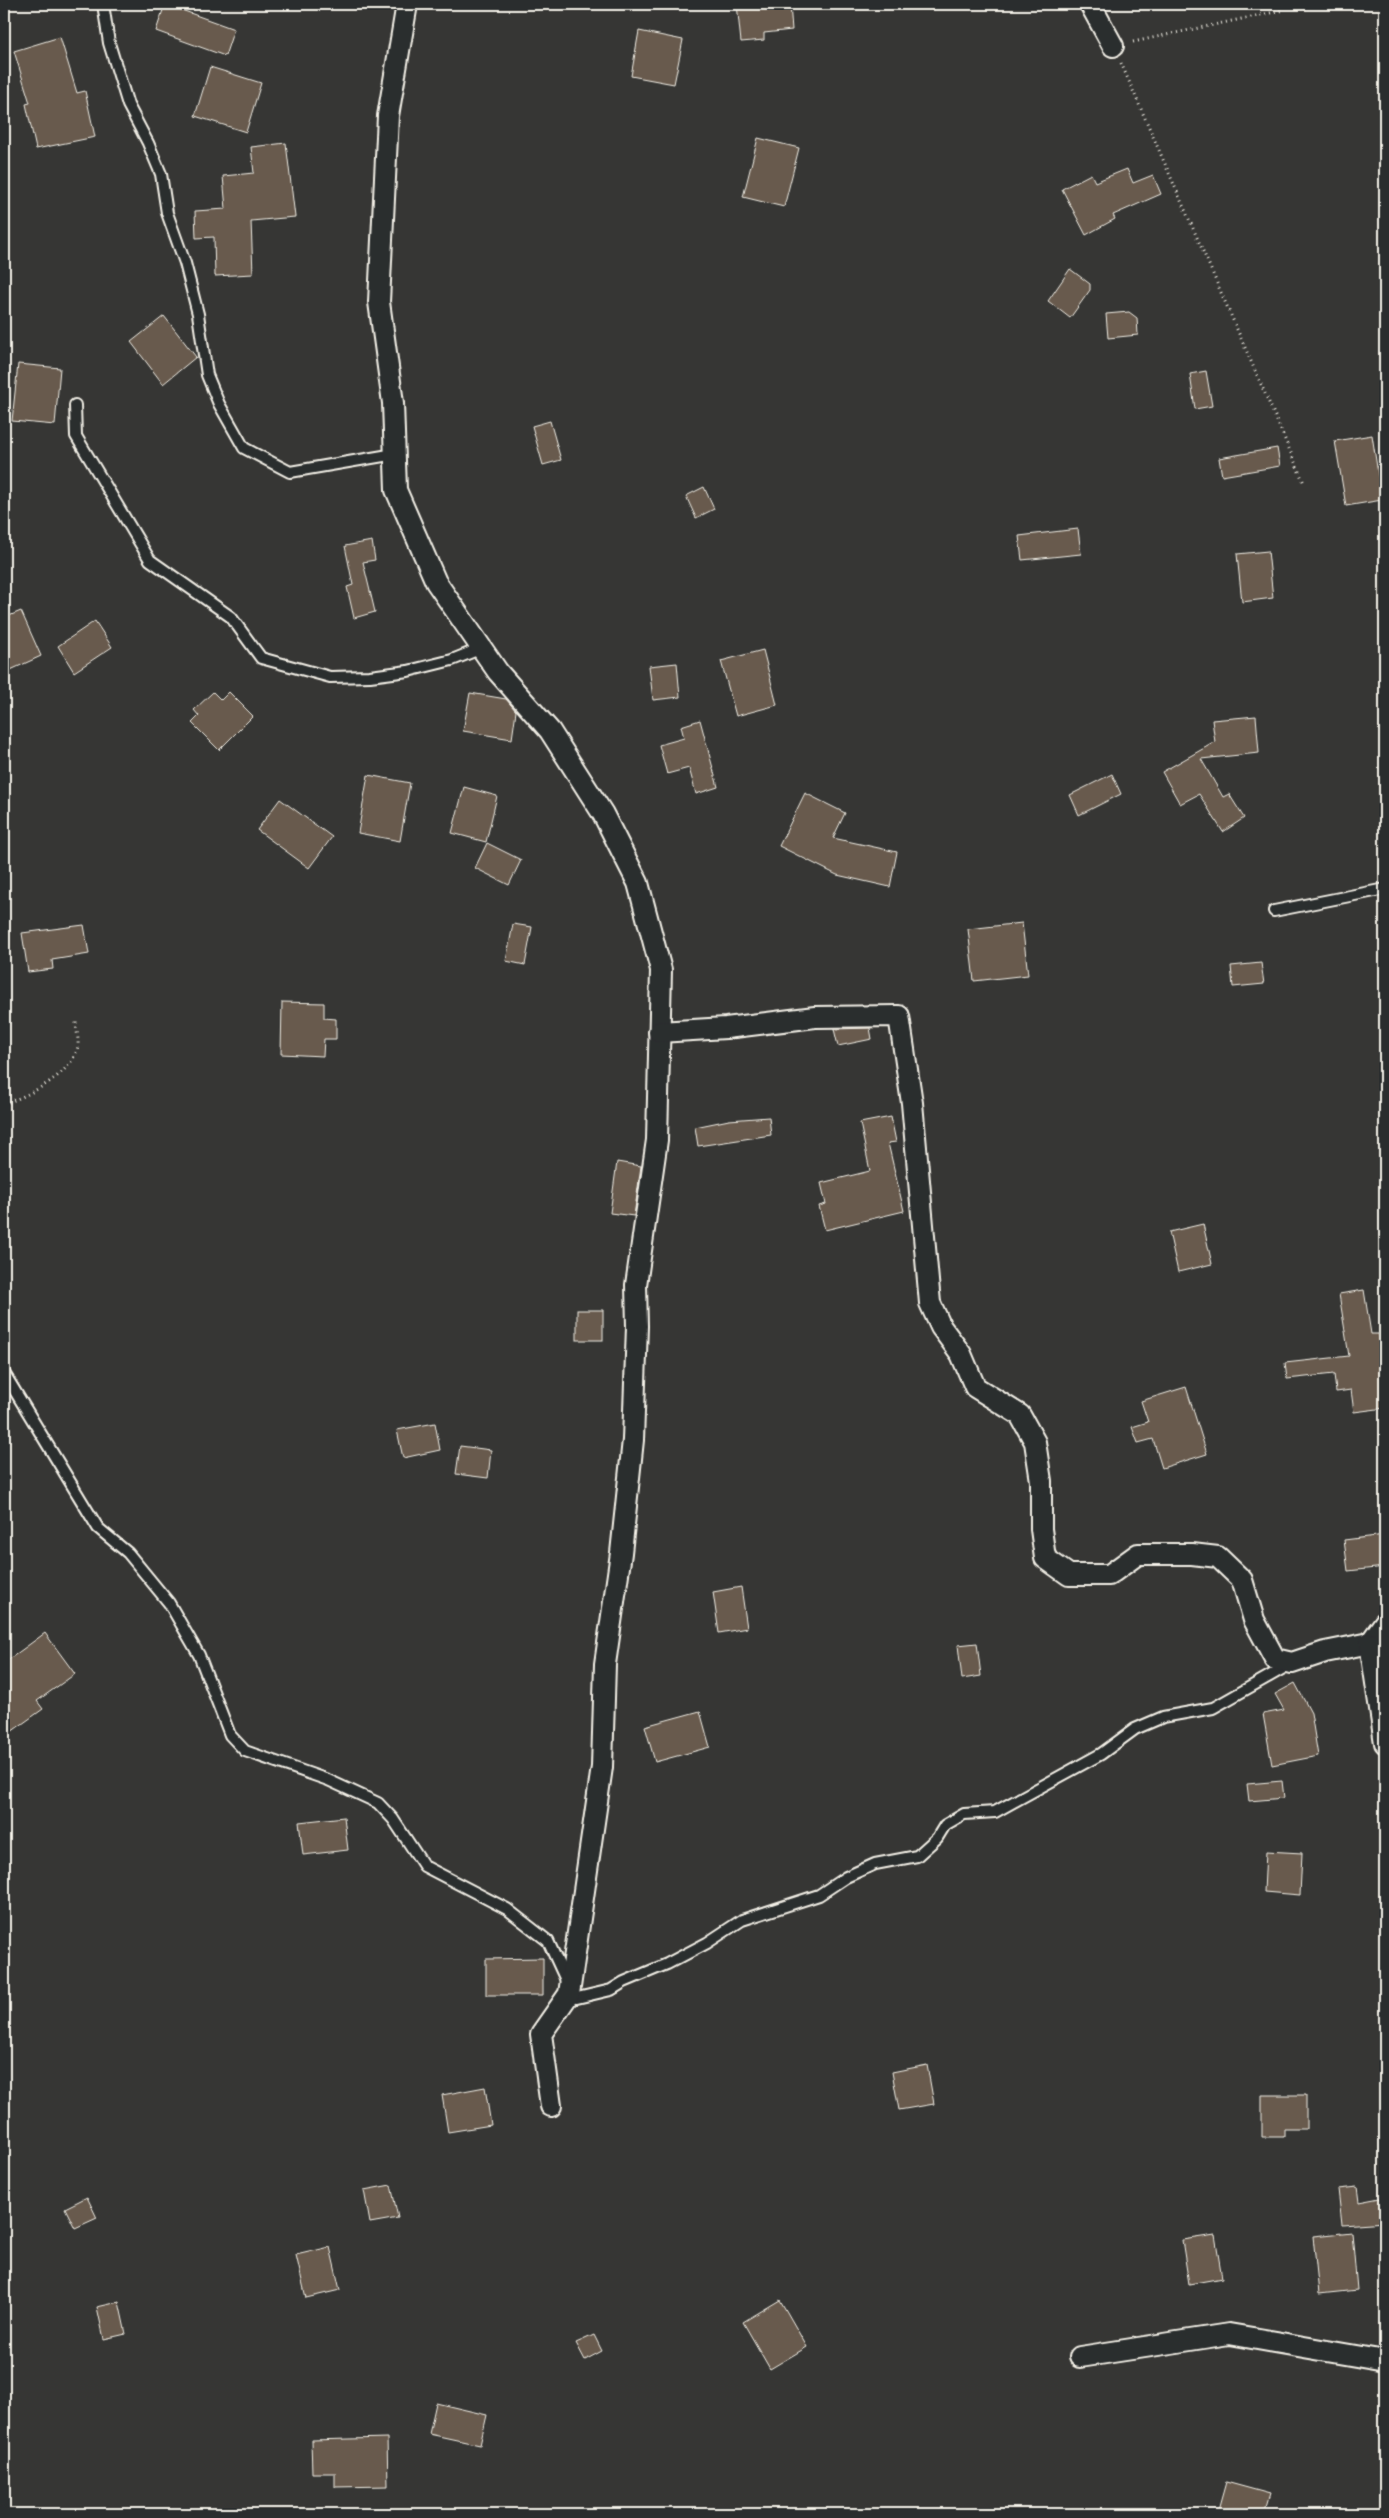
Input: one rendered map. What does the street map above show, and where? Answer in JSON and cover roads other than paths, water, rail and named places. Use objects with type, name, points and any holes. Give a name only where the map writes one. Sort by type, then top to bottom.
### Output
[{"type":"street","points":[[406,4],[388,116],[379,302],[393,403],[396,490],[436,582],[498,672],[550,731],[603,814],[638,883],[661,970],[657,1140],[636,1285],[637,1326],[633,1440],[621,1553],[605,1664],[602,1767],[569,1994],[541,2034],[551,2106]]},
{"type":"street","points":[[1090,4],[1113,46]]},
{"type":"street","points":[[659,1032],[726,1028],[814,1017],[899,1016],[912,1103],[930,1303],[942,1327],[961,1354],[975,1387],[1020,1415],[1035,1442],[1041,1481],[1041,1529],[1045,1558],[1068,1575],[1109,1574],[1138,1554],[1192,1554],[1218,1557],[1242,1580],[1254,1620],[1274,1659],[1292,1663],[1325,1652],[1370,1643],[1385,1622]]},
{"type":"street","points":[[1370,1643],[1385,1742]]},
{"type":"street","points":[[1080,2357],[1229,2334],[1385,2361]]},
{"type":"lane","points":[[103,4],[109,43],[128,105],[161,174],[166,213],[185,263],[198,314],[206,375],[218,404],[244,448],[290,472],[395,454]]},
{"type":"lane","points":[[75,405],[76,436],[150,560],[231,618],[261,658],[330,677],[370,676],[408,671],[452,660],[482,648]]},
{"type":"lane","points":[[1274,910],[1385,889]]},
{"type":"lane","points":[[4,1374],[98,1528],[128,1553],[169,1603],[199,1655],[230,1735],[246,1750],[328,1780],[378,1804],[393,1819],[424,1866],[507,1908],[548,1941],[565,1978],[569,1994],[578,1998],[610,1990],[683,1956],[742,1920],[819,1895],[846,1877],[876,1864],[917,1856],[937,1838],[945,1825],[964,1814],[995,1812],[1100,1754],[1135,1729],[1163,1717],[1213,1708],[1292,1663]]}]
